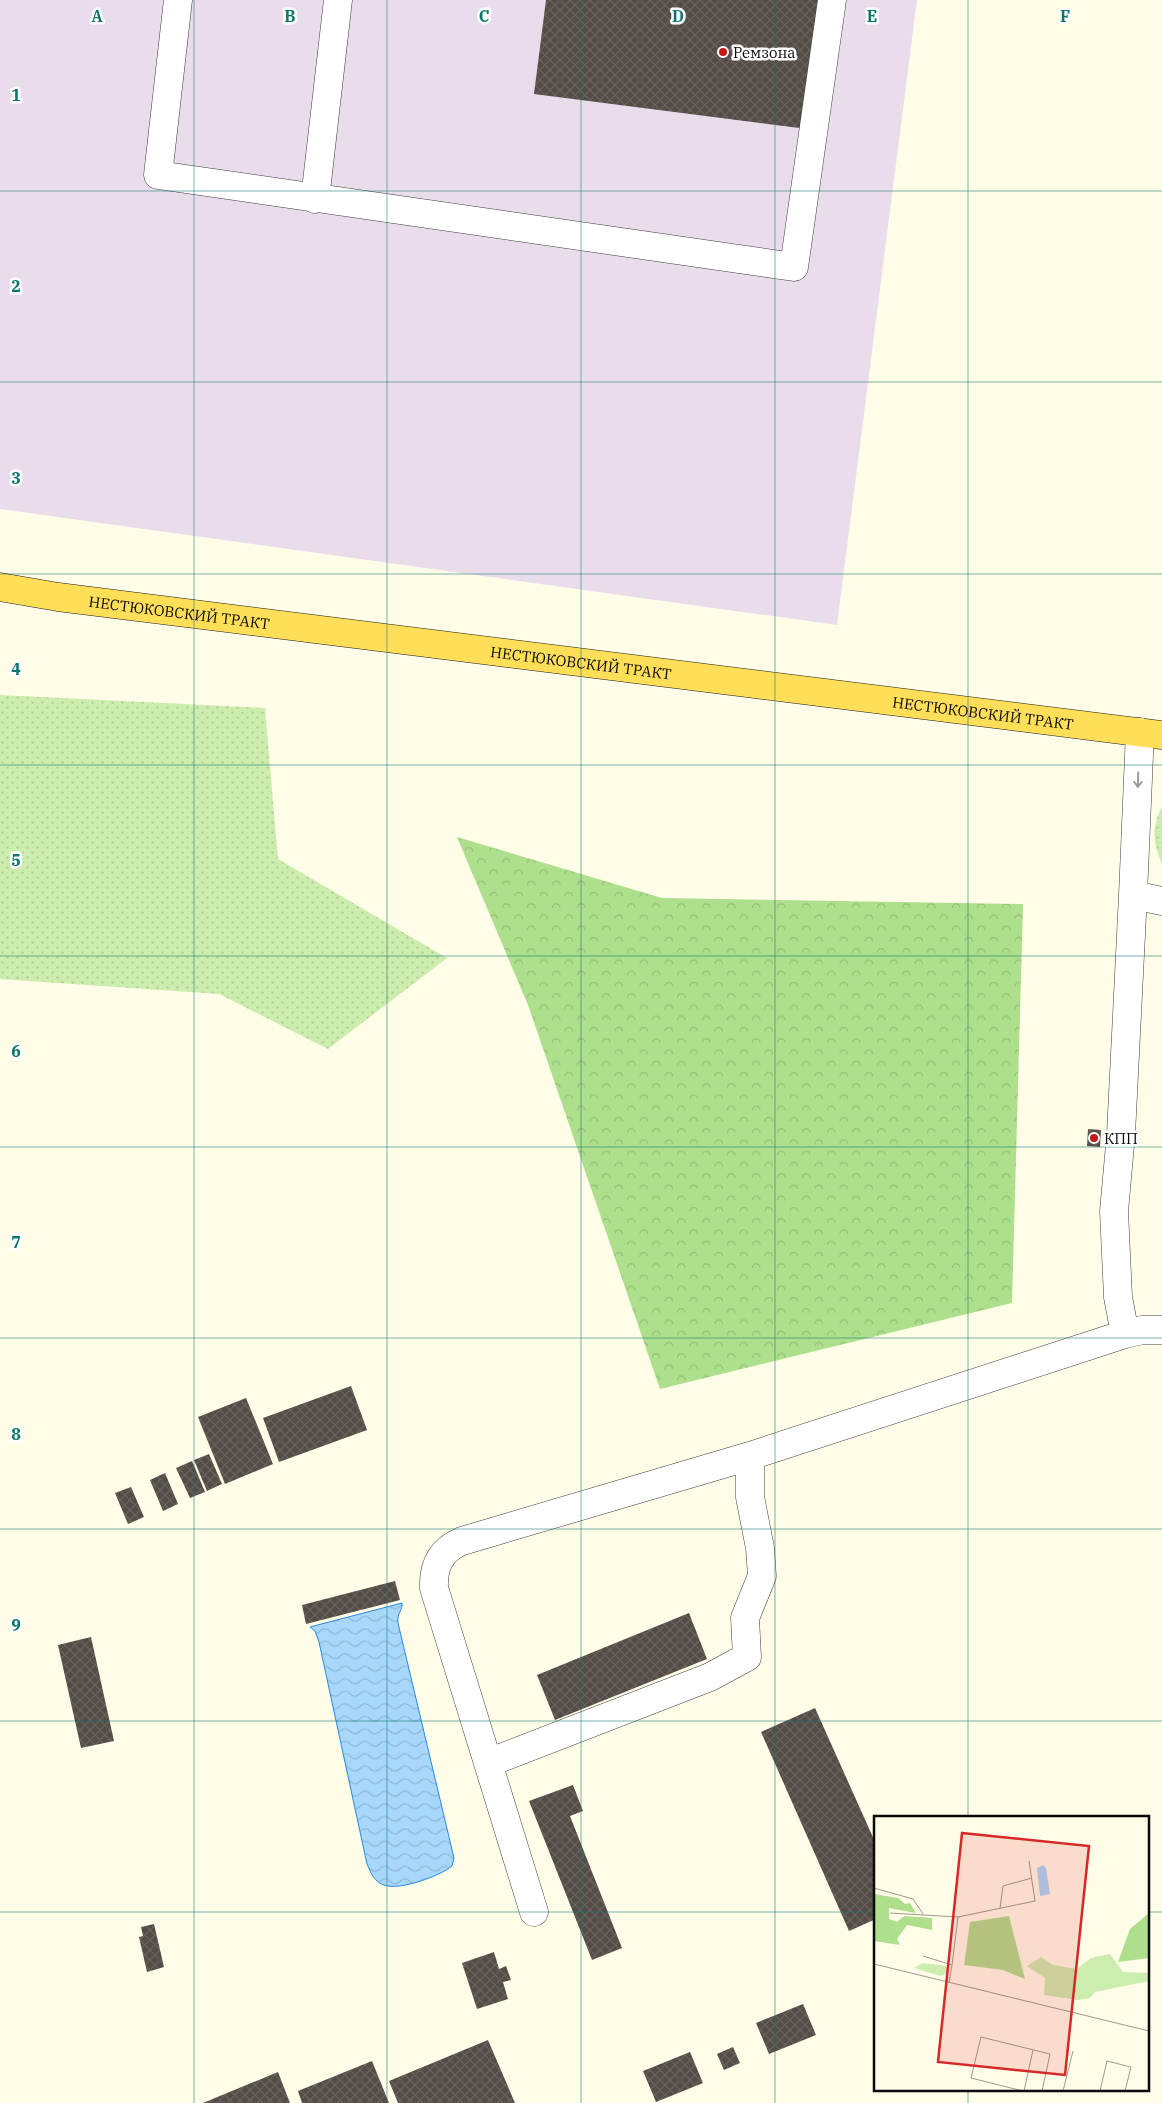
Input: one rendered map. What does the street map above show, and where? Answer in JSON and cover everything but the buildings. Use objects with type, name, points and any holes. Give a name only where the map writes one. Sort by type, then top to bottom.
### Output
[{"type":"main road","name":"НЕСТЮКОВСКИЙ ТРАКТ","points":[[0,588],[58,597],[1151,733]]},
{"type":"lane","points":[[178,0],[158,175],[794,267],[832,0]]},
{"type":"lane","points":[[315,199],[338,0]]},
{"type":"lane","points":[[1125,1334],[1118,1297],[1114,1211],[1121,1125],[1133,895],[1151,733]]},
{"type":"lane","points":[[1133,895],[1162,900]]},
{"type":"lane","points":[[534,1912],[434,1588],[433,1576],[441,1555],[449,1546],[750,1456],[1125,1334],[1142,1330],[1162,1330]]},
{"type":"lane","points":[[488,1763],[710,1678],[747,1657],[745,1618],[762,1576],[760,1548],[750,1497],[750,1456]]},
{"type":"shaded area","points":[[0,0],[917,0],[837,625],[0,509]]},
{"type":"green space","points":[[0,695],[265,708],[278,859],[447,958],[328,1049],[219,994],[0,979]]},
{"type":"green space","points":[[1162,807],[1162,864],[1154,836],[1156,821]]},
{"type":"green space","points":[[457,837],[662,898],[1023,904],[1012,1303],[660,1389],[528,1005]]},
{"type":"water","points":[[402,1603],[398,1623],[454,1858],[452,1866],[438,1874],[409,1884],[391,1886],[378,1882],[373,1877],[367,1864],[319,1642],[315,1631],[310,1627]]},
{"type":"place","name":"Ремзона","points":[[723,52]]},
{"type":"place","name":"КПП","points":[[1094,1138]]}]
